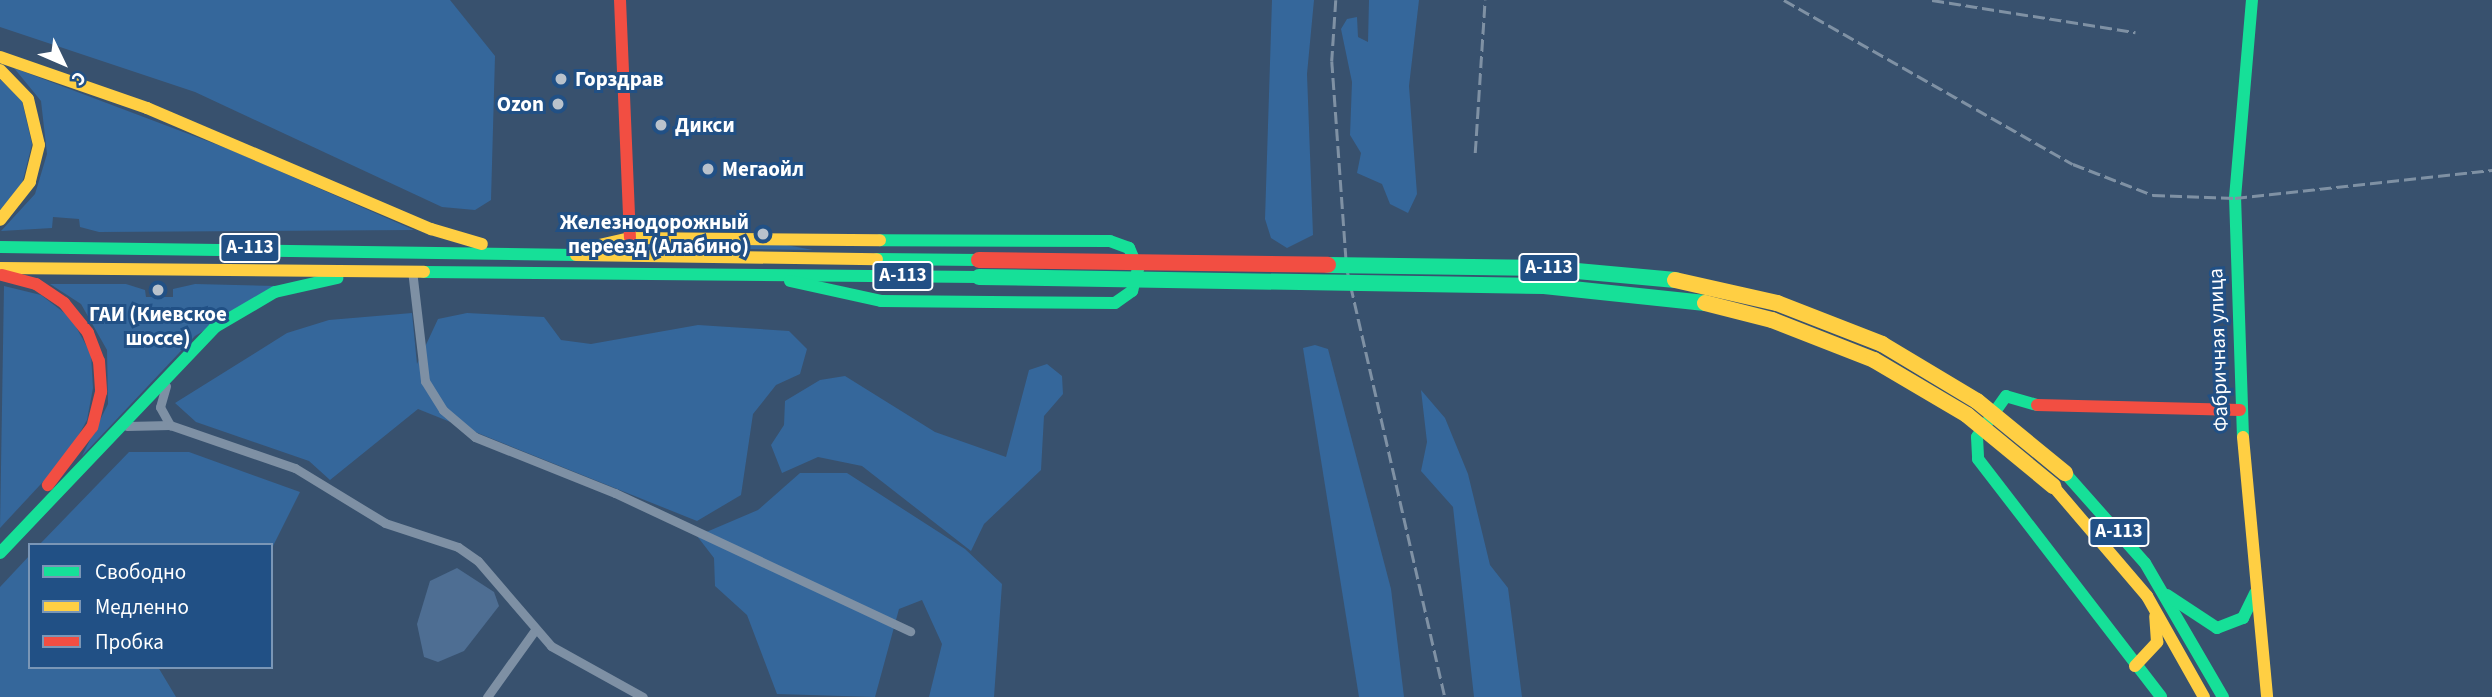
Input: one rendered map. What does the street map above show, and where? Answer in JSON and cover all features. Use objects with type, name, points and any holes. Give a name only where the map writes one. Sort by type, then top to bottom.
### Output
[{"type":"main road","points":[[620,0],[630,238]]},
{"type":"main road","name":"Фабричная улица","points":[[2252,0],[2235,198],[2240,410],[2267,697]]},
{"type":"main road","points":[[0,57],[206,131],[431,229],[501,250]]},
{"type":"main road","points":[[0,70],[31,105],[39,145],[27,188],[0,220]]},
{"type":"main road","points":[[566,252],[630,238],[1117,242],[1134,254],[1138,270],[1132,291],[1115,303],[881,301],[724,273]]},
{"type":"main road","points":[[794,240],[864,258]]},
{"type":"main road","name":"А-113","points":[[0,247],[501,250],[1544,268],[1696,282],[1801,311],[1882,344],[1977,401],[2065,473],[2167,595],[2223,697]]},
{"type":"main road","name":"А-113","points":[[0,268],[724,273],[1544,286],[1692,300],[1772,320],[1874,360],[1967,415],[2053,486],[2147,596],[2204,697]]},
{"type":"main road","points":[[0,553],[215,327],[261,298],[311,282],[393,270]]},
{"type":"main road","points":[[0,274],[41,286],[69,307],[94,346],[102,385],[83,443],[0,538]]},
{"type":"main road","points":[[2161,697],[1981,466],[1977,437],[2006,397],[2038,405],[2240,410]]},
{"type":"main road","points":[[2167,595],[2207,626],[2227,627],[2250,610],[2257,583]]},
{"type":"main road","points":[[2135,666],[2159,636],[2147,596]]},
{"type":"street","points":[[412,270],[425,381],[443,410],[475,437],[615,493],[910,631]]},
{"type":"street","points":[[170,425],[160,401],[173,369]]},
{"type":"street","points":[[108,438],[139,422],[170,425],[295,468],[385,523],[458,547],[478,561],[551,646],[643,697]]},
{"type":"street","points":[[487,697],[535,630]]},
{"type":"shaded area","points":[[0,0],[450,0],[495,56],[491,200],[475,210],[442,207],[195,92],[0,27]]},
{"type":"shaded area","points":[[1272,0],[1314,0],[1307,74],[1313,235],[1287,248],[1271,238],[1265,219]]},
{"type":"shaded area","points":[[1369,0],[1419,0],[1409,86],[1417,194],[1408,213],[1390,204],[1382,184],[1357,173],[1361,153],[1350,135],[1352,82],[1341,29],[1347,19],[1357,17],[1358,37],[1368,42]]},
{"type":"shaded area","points":[[14,68],[231,150],[414,230],[99,232],[80,227],[79,219],[53,217],[52,228],[1,231],[35,194],[47,154],[41,101]]},
{"type":"shaded area","points":[[0,79],[22,101],[32,144],[22,184],[0,210]]},
{"type":"shaded area","points":[[622,242],[781,244],[813,250],[605,247]]},
{"type":"shaded area","points":[[50,284],[126,284],[145,290],[146,297],[173,297],[173,289],[195,284],[277,286],[195,336],[82,456],[108,404],[107,350],[81,304]]},
{"type":"shaded area","points":[[4,286],[41,295],[71,318],[91,354],[93,388],[87,420],[67,456],[0,528]]},
{"type":"shaded area","points":[[412,313],[417,364],[438,319],[467,313],[544,317],[561,340],[591,344],[698,325],[789,331],[807,349],[800,374],[776,385],[753,414],[741,495],[697,521],[418,409],[330,480],[309,461],[196,422],[175,403],[287,333],[329,320]]},
{"type":"shaded area","points":[[1315,345],[1328,349],[1391,589],[1404,697],[1359,697],[1303,348]]},
{"type":"shaded area","points":[[1047,364],[1062,376],[1063,394],[1044,416],[1041,470],[984,524],[971,551],[862,466],[818,457],[782,473],[771,445],[784,425],[785,401],[820,380],[845,376],[935,432],[1006,457],[1029,370]]},
{"type":"shaded area","points":[[1421,390],[1445,418],[1468,474],[1490,565],[1508,588],[1522,697],[1474,697],[1453,507],[1421,471],[1427,442]]},
{"type":"shaded area","points":[[129,452],[189,452],[300,492],[273,546],[273,543],[41,543]]},
{"type":"shaded area","points":[[800,473],[847,473],[965,549],[1002,584],[994,697],[929,697],[942,644],[922,600],[899,609],[875,697],[777,694],[747,615],[715,586],[714,558],[697,536],[758,510]]},
{"type":"shaded area","points":[[28,557],[28,669],[159,669],[176,697],[0,697],[0,587]]},
{"type":"shaded area","points":[[457,568],[494,592],[499,606],[464,651],[438,662],[424,657],[417,624],[430,581]]},
{"type":"railway","points":[[1336,0],[1332,61],[1347,269],[1445,697]]},
{"type":"railway","points":[[1475,153],[1485,0]]},
{"type":"railway","points":[[1784,0],[2073,164],[2153,195],[2235,198],[2492,170]]},
{"type":"railway","points":[[1932,0],[2135,32]]},
{"type":"traffic: fast","points":[[2243,437],[2235,198],[2252,0]]},
{"type":"traffic: fast","points":[[790,281],[881,301],[1115,303],[1132,291],[1138,269],[1129,248],[1110,241],[880,240]]},
{"type":"traffic: fast","points":[[0,247],[576,255]]},
{"type":"traffic: fast","points":[[877,259],[979,260]]},
{"type":"traffic: fast","points":[[1328,265],[1544,268],[1675,280]]},
{"type":"traffic: fast","points":[[424,272],[979,277]]},
{"type":"traffic: fast","points":[[979,277],[1544,286],[1705,303]]},
{"type":"traffic: fast","points":[[0,553],[215,327],[275,292],[337,278]]},
{"type":"traffic: fast","points":[[2037,405],[2006,396],[1977,437],[1978,459],[2161,697]]},
{"type":"traffic: fast","points":[[2065,473],[2145,563],[2223,697]]},
{"type":"traffic: fast","points":[[2167,595],[2217,628],[2243,618],[2255,593]]},
{"type":"traffic: slow","points":[[0,57],[147,108],[431,229],[482,244]]},
{"type":"traffic: slow","points":[[0,70],[28,99],[39,145],[30,182],[0,220]]},
{"type":"traffic: slow","points":[[577,250],[630,238],[880,240]]},
{"type":"traffic: slow","points":[[576,255],[877,259]]},
{"type":"traffic: slow","points":[[0,268],[424,272]]},
{"type":"traffic: slow","points":[[1675,280],[1777,303],[1882,344],[1977,401],[2065,473]]},
{"type":"traffic: slow","points":[[1705,303],[1772,320],[1874,360],[1967,415],[2053,486]]},
{"type":"traffic: slow","points":[[2243,437],[2267,697]]},
{"type":"traffic: slow","points":[[2053,486],[2147,596],[2204,697]]},
{"type":"traffic: slow","points":[[2135,666],[2157,642],[2155,616]]},
{"type":"traffic: jam","points":[[620,0],[630,238]]},
{"type":"traffic: jam","points":[[979,260],[1328,265]]},
{"type":"traffic: jam","points":[[2,275],[36,284],[64,303],[88,333],[99,361],[101,392],[92,427],[48,485]]},
{"type":"traffic: jam","points":[[2037,405],[2240,410]]},
{"type":"place","name":"Горздрав","points":[[561,79]]},
{"type":"place","name":"Ozon","points":[[558,104]]},
{"type":"place","name":"Дикси","points":[[661,125]]},
{"type":"place","name":"Мегаойл","points":[[708,169]]},
{"type":"place","name":"Железнодорожный переезд (Алабино)","points":[[763,234]]},
{"type":"place","name":"ГАИ (Киевское шоссе)","points":[[158,290]]}]
